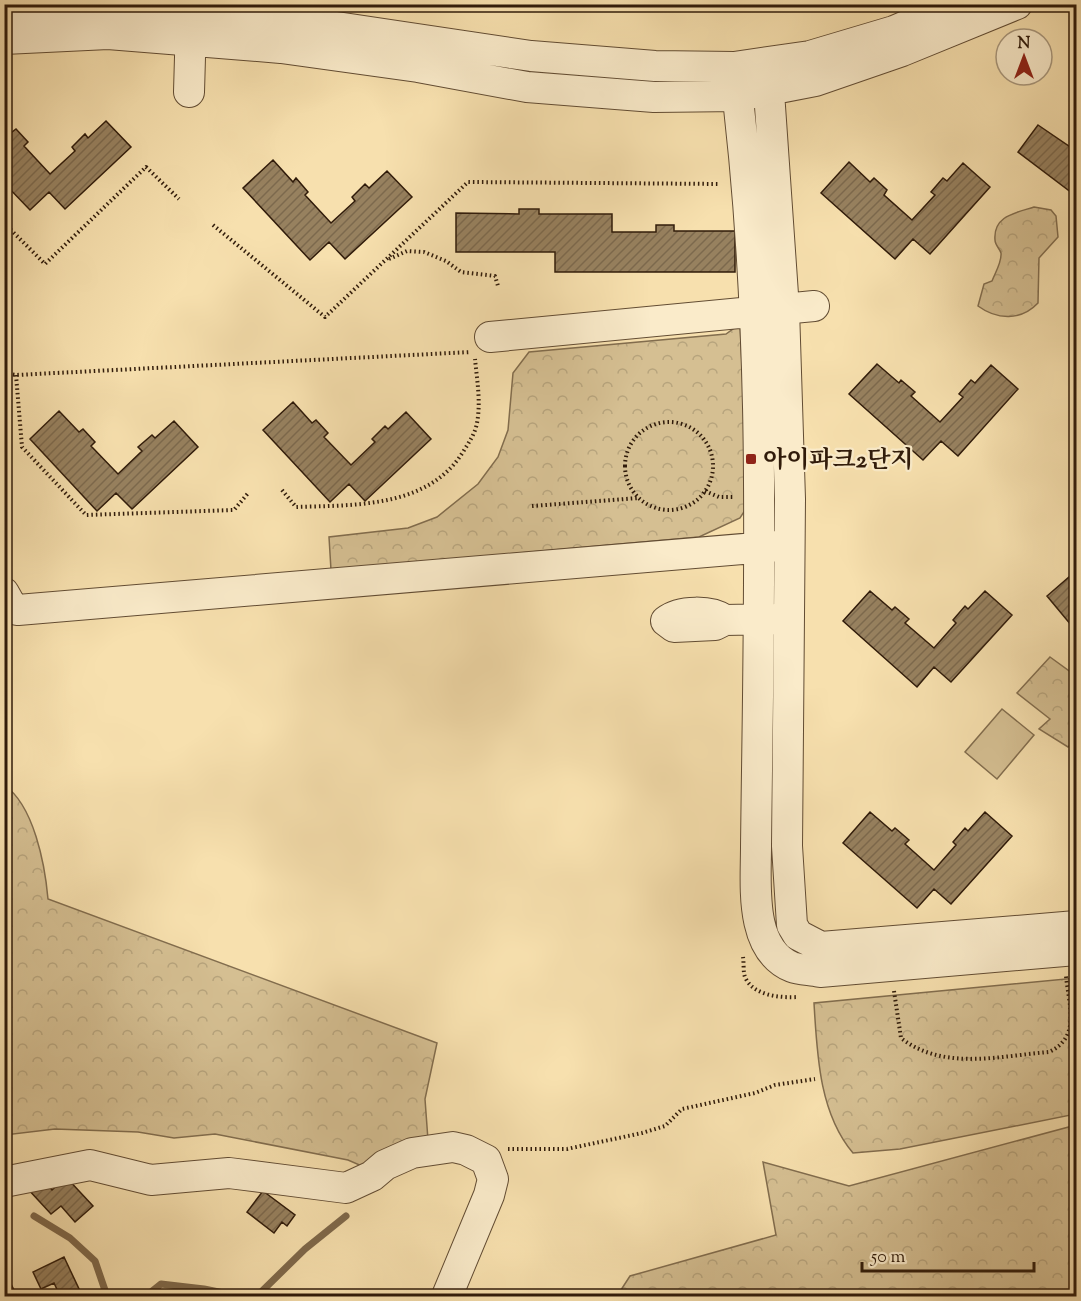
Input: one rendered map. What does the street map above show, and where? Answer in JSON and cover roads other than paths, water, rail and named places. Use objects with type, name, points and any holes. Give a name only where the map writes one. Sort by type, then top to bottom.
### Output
[{"type":"street","points":[[4,12],[109,8],[281,48],[417,67],[527,87],[676,97],[738,96],[810,56],[894,31],[957,4]]},
{"type":"street","points":[[4,39],[108,34],[283,19],[424,38],[531,56],[655,66],[734,67],[769,77],[815,81],[902,51],[1017,4]]},
{"type":"street","points":[[189,92],[191,27]]},
{"type":"street","points":[[734,67],[770,310],[790,545],[788,857],[790,914],[798,935],[821,947],[1077,926]]},
{"type":"street","points":[[769,77],[770,310],[759,619],[757,902],[761,931],[773,952],[792,967],[820,972],[1071,961]]},
{"type":"street","points":[[676,97],[714,111],[728,123],[746,152]]},
{"type":"street","points":[[490,337],[814,306]]},
{"type":"street","points":[[4,593],[13,609],[18,610],[790,545]]},
{"type":"street","points":[[725,620],[789,618]]},
{"type":"street","points":[[4,1182],[90,1165],[151,1180],[229,1173],[346,1188],[372,1176],[385,1165],[412,1153],[453,1147],[466,1150],[486,1160],[493,1179],[489,1195],[447,1296]]},
{"type":"waterway","points":[[34,1216],[70,1238],[95,1261],[107,1296]]},
{"type":"waterway","points":[[257,1296],[305,1249],[346,1216]]},
{"type":"waterway","points":[[146,1296],[161,1284],[238,1296]]},
{"type":"place","name":"아이파크2단지","points":[[751,459]]}]
